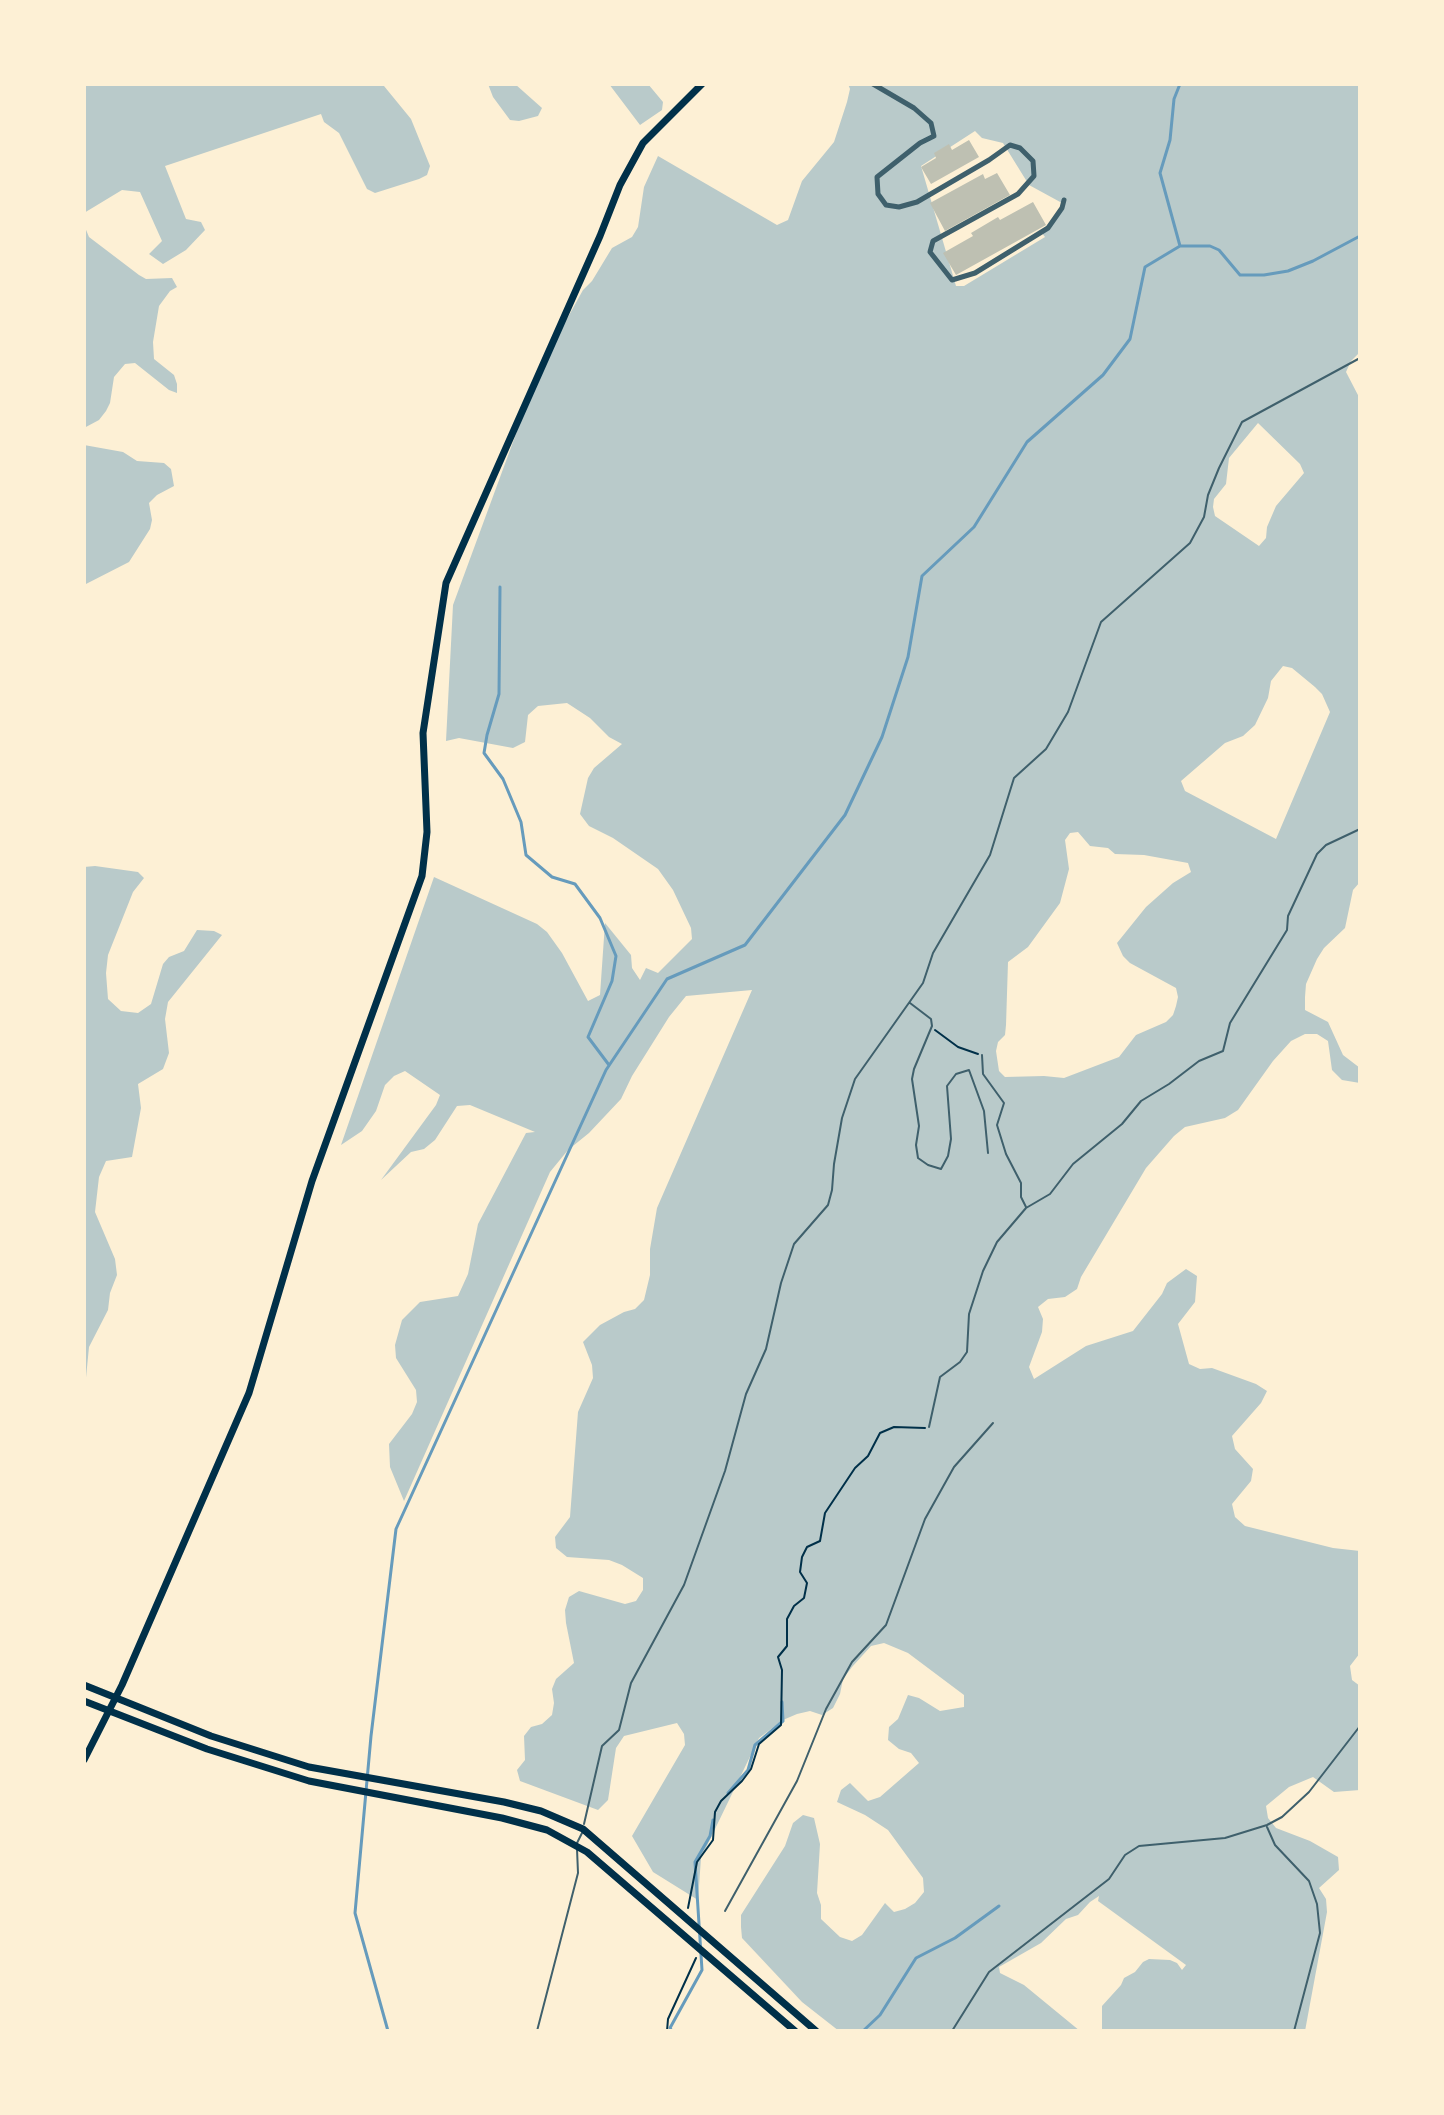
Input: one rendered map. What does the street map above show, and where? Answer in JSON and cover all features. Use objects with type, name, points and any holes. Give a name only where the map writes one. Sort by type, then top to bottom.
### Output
[{"type":"main road","points":[[84,1760],[116,1697],[249,1393],[312,1181],[422,876],[427,832],[423,733],[446,583],[620,185],[643,143],[702,84]]},
{"type":"main road","points":[[84,1685],[211,1736],[309,1767],[504,1802],[541,1811],[583,1829],[685,1914],[816,2031]]},
{"type":"main road","points":[[84,1701],[207,1749],[309,1781],[502,1818],[547,1830],[577,1844],[795,2031]]},
{"type":"street","points":[[873,84],[914,108],[931,123],[934,136],[920,143],[877,177],[878,194],[886,205],[899,207],[917,202],[1010,145],[1020,148],[1033,161],[1034,176],[1018,194],[933,241],[930,252],[952,280],[975,273],[1048,228],[1064,200]]},
{"type":"lane","points":[[537,2031],[578,1873],[577,1844],[602,1746],[619,1730],[631,1683],[684,1585],[725,1471],[746,1394],[766,1349],[781,1283],[794,1244],[828,1205],[842,1118],[855,1079],[923,983],[933,953],[990,855],[1014,778],[1046,749],[1068,712],[1101,622],[1190,543],[1204,517],[1208,495],[1219,468],[1242,422],[1360,358]]},
{"type":"lane","points":[[929,1427],[940,1377],[960,1362],[967,1352],[969,1314],[983,1271],[997,1242],[1026,1208],[1050,1194],[1073,1164],[1122,1124],[1141,1101],[1199,1061],[1223,1051],[1230,1023],[1287,930],[1288,916],[1317,854],[1326,845],[1360,829]]},
{"type":"lane","points":[[909,1003],[931,1019],[932,1026],[912,1079],[919,1126],[916,1145],[918,1158],[941,1169],[948,1156],[951,1139],[947,1086],[956,1074],[969,1070],[984,1111],[988,1153]]},
{"type":"lane","points":[[982,1055],[983,1074],[1004,1103],[997,1125],[1006,1154],[1021,1183],[1021,1197],[1026,1208]]},
{"type":"lane","points":[[725,1911],[797,1781],[826,1709],[845,1674],[886,1625],[925,1519],[954,1467],[993,1423]]},
{"type":"lane","points":[[952,2031],[989,1972],[1109,1879],[1125,1855],[1139,1846],[1225,1838],[1282,1817],[1309,1792],[1360,1726]]},
{"type":"lane","points":[[1267,1825],[1275,1845],[1309,1881],[1317,1904],[1320,1933],[1294,2031]]},
{"type":"path","points":[[932,1026],[938,1034],[958,1047],[982,1055]]},
{"type":"path","points":[[685,1914],[697,1862],[713,1840],[715,1812],[721,1801],[751,1769],[759,1744],[781,1725],[782,1670],[778,1657],[787,1646],[787,1619],[794,1606],[804,1598],[807,1583],[800,1572],[807,1547],[820,1541],[825,1513],[855,1468],[868,1456],[880,1433],[894,1427],[919,1430],[929,1427]]},
{"type":"path","points":[[667,2031],[668,2019],[696,1957]]},
{"type":"shaded area","points":[[84,84],[394,84],[384,86],[411,119],[430,166],[427,175],[419,179],[375,193],[367,189],[339,133],[324,122],[321,114],[165,166],[186,219],[201,222],[205,230],[186,250],[163,264],[149,254],[162,241],[140,192],[122,190],[84,213]]},
{"type":"shaded area","points":[[488,84],[515,84],[542,108],[538,116],[510,120],[493,97]]},
{"type":"shaded area","points":[[609,84],[648,84],[663,102],[662,110],[640,125]]},
{"type":"shaded area","points":[[848,84],[1360,84],[1360,352],[1346,372],[1360,399],[1360,882],[1353,890],[1345,928],[1324,948],[1306,984],[1305,1010],[1328,1022],[1343,1055],[1360,1068],[1360,1083],[1342,1080],[1332,1070],[1328,1041],[1317,1034],[1305,1034],[1291,1041],[1273,1061],[1238,1110],[1225,1118],[1185,1127],[1174,1136],[1146,1168],[1081,1277],[1077,1289],[1065,1297],[1048,1299],[1038,1307],[1043,1319],[1042,1332],[1029,1367],[1034,1379],[1086,1346],[1133,1331],[1167,1283],[1186,1269],[1197,1276],[1195,1302],[1178,1324],[1189,1364],[1200,1369],[1212,1368],[1267,1391],[1261,1403],[1232,1436],[1235,1449],[1253,1469],[1251,1481],[1232,1504],[1235,1517],[1245,1526],[1333,1548],[1360,1551],[1360,1653],[1350,1666],[1352,1680],[1360,1686],[1360,1790],[1334,1792],[1313,1777],[1289,1787],[1266,1806],[1268,1818],[1276,1828],[1310,1841],[1338,1857],[1339,1870],[1319,1888],[1326,1899],[1327,1912],[1305,2031],[1102,2031],[1102,2006],[1124,1978],[1135,1972],[1143,1962],[1149,1959],[1170,1960],[1182,1970],[1186,1965],[1098,1901],[1099,1896],[1078,1915],[1066,1919],[1041,1943],[999,1967],[1000,1973],[1024,1985],[1080,2031],[839,2031],[802,2002],[742,1938],[741,1927],[741,1915],[785,1846],[793,1823],[803,1815],[814,1818],[820,1844],[817,1893],[821,1919],[840,1937],[852,1941],[862,1935],[885,1903],[894,1912],[905,1909],[924,1892],[923,1878],[888,1830],[837,1802],[841,1790],[850,1783],[868,1801],[880,1797],[919,1763],[911,1753],[899,1749],[888,1740],[889,1727],[898,1719],[908,1695],[940,1711],[964,1707],[964,1695],[908,1653],[884,1643],[871,1646],[852,1667],[843,1679],[833,1708],[822,1715],[810,1711],[797,1714],[783,1720],[759,1738],[701,1858],[698,1900],[653,1872],[632,1836],[685,1745],[684,1734],[677,1723],[624,1736],[616,1748],[608,1800],[598,1810],[520,1781],[517,1770],[525,1760],[524,1736],[531,1727],[542,1724],[552,1715],[552,1689],[556,1679],[574,1663],[565,1610],[569,1597],[579,1591],[625,1604],[636,1601],[643,1590],[643,1578],[622,1565],[609,1560],[567,1557],[556,1548],[555,1537],[570,1517],[578,1412],[593,1378],[592,1365],[583,1342],[600,1325],[635,1309],[644,1300],[650,1275],[650,1249],[657,1208],[752,990],[686,996],[669,1017],[621,1099],[568,1150],[550,1172],[404,1501],[390,1467],[389,1444],[412,1414],[417,1402],[416,1390],[396,1358],[395,1345],[402,1320],[420,1302],[458,1296],[468,1274],[478,1224],[526,1133],[535,1132],[470,1105],[457,1106],[435,1140],[424,1149],[411,1152],[381,1180],[436,1105],[440,1095],[405,1071],[385,1085],[376,1111],[362,1131],[341,1145],[434,877],[537,924],[547,932],[588,1001],[600,995],[605,923],[631,955],[632,968],[640,980],[646,968],[658,973],[692,939],[691,928],[673,890],[658,869],[613,838],[589,826],[580,814],[588,778],[594,768],[622,744],[609,737],[590,718],[567,703],[538,706],[528,715],[525,742],[513,748],[459,738],[446,741],[453,605],[541,366],[583,290],[612,248],[632,237],[638,227],[644,187],[658,156],[777,225],[788,220],[802,181],[834,142],[850,89]],"holes":[[[975,131],[982,138],[1003,143],[1029,185],[1062,203],[1060,212],[1041,232],[1045,237],[964,286],[956,286],[921,166]],[[1258,423],[1300,464],[1304,473],[1276,506],[1266,538],[1259,546],[1215,516],[1214,499],[1226,484],[1229,458]],[[1283,666],[1292,668],[1322,694],[1330,712],[1276,839],[1185,791],[1181,781],[1225,743],[1243,736],[1255,725],[1268,698],[1271,681]],[[1078,832],[1090,846],[1108,848],[1115,854],[1144,855],[1188,863],[1191,872],[1146,907],[1117,943],[1130,963],[1176,988],[1176,1006],[1166,1022],[1136,1035],[1119,1057],[1064,1078],[1005,1077],[999,1071],[996,1051],[998,1042],[1005,1035],[1008,962],[1028,947],[1060,903],[1069,869],[1065,840],[1070,833]]]},
{"type":"shaded area","points":[[84,225],[89,237],[139,275],[146,279],[172,278],[177,287],[159,306],[153,342],[154,359],[174,375],[177,393],[135,363],[125,364],[114,377],[106,411],[99,420],[84,428]]},
{"type":"shaded area","points":[[84,445],[123,452],[137,461],[164,463],[171,469],[174,486],[149,503],[150,529],[129,562],[84,585]]},
{"type":"shaded area","points":[[84,867],[138,872],[144,878],[133,892],[108,955],[108,999],[121,1011],[138,1013],[151,1004],[163,964],[169,957],[184,951],[197,930],[222,935],[168,1002],[165,1019],[169,1053],[163,1069],[138,1084],[141,1108],[132,1157],[106,1161],[99,1177],[95,1212],[115,1259],[117,1275],[108,1310],[89,1347],[84,1398]]},
{"type":"building","points":[[969,140],[979,157],[931,184],[921,167],[936,158],[934,153],[949,144],[952,150]]},
{"type":"building","points":[[997,173],[1010,195],[945,231],[930,203],[983,174],[985,179]]},
{"type":"building","points":[[1033,202],[1046,225],[956,275],[943,253],[998,217],[1000,220]]},
{"type":"waterway","points":[[388,2031],[355,1913],[371,1736],[396,1529],[606,1070],[667,979],[745,945],[845,815],[882,737],[908,657],[922,576],[974,527],[1027,442],[1103,375],[1130,339],[1145,267],[1180,246],[1160,173],[1170,140],[1174,99],[1180,84]]},
{"type":"waterway","points":[[1181,246],[1210,246],[1219,250],[1240,275],[1264,275],[1288,271],[1313,261],[1360,236]]},
{"type":"waterway","points":[[500,587],[499,694],[484,753],[503,779],[521,822],[526,855],[552,877],[575,884],[600,918],[616,956],[612,981],[588,1037],[609,1065]]},
{"type":"waterway","points":[[728,1793],[748,1770],[755,1745],[783,1721],[782,1702]]},
{"type":"waterway","points":[[672,2031],[670,2028],[702,1970],[695,1862],[710,1836],[713,1820]]},
{"type":"waterway","points":[[863,2031],[880,2015],[916,1958],[955,1938],[999,1906]]}]
